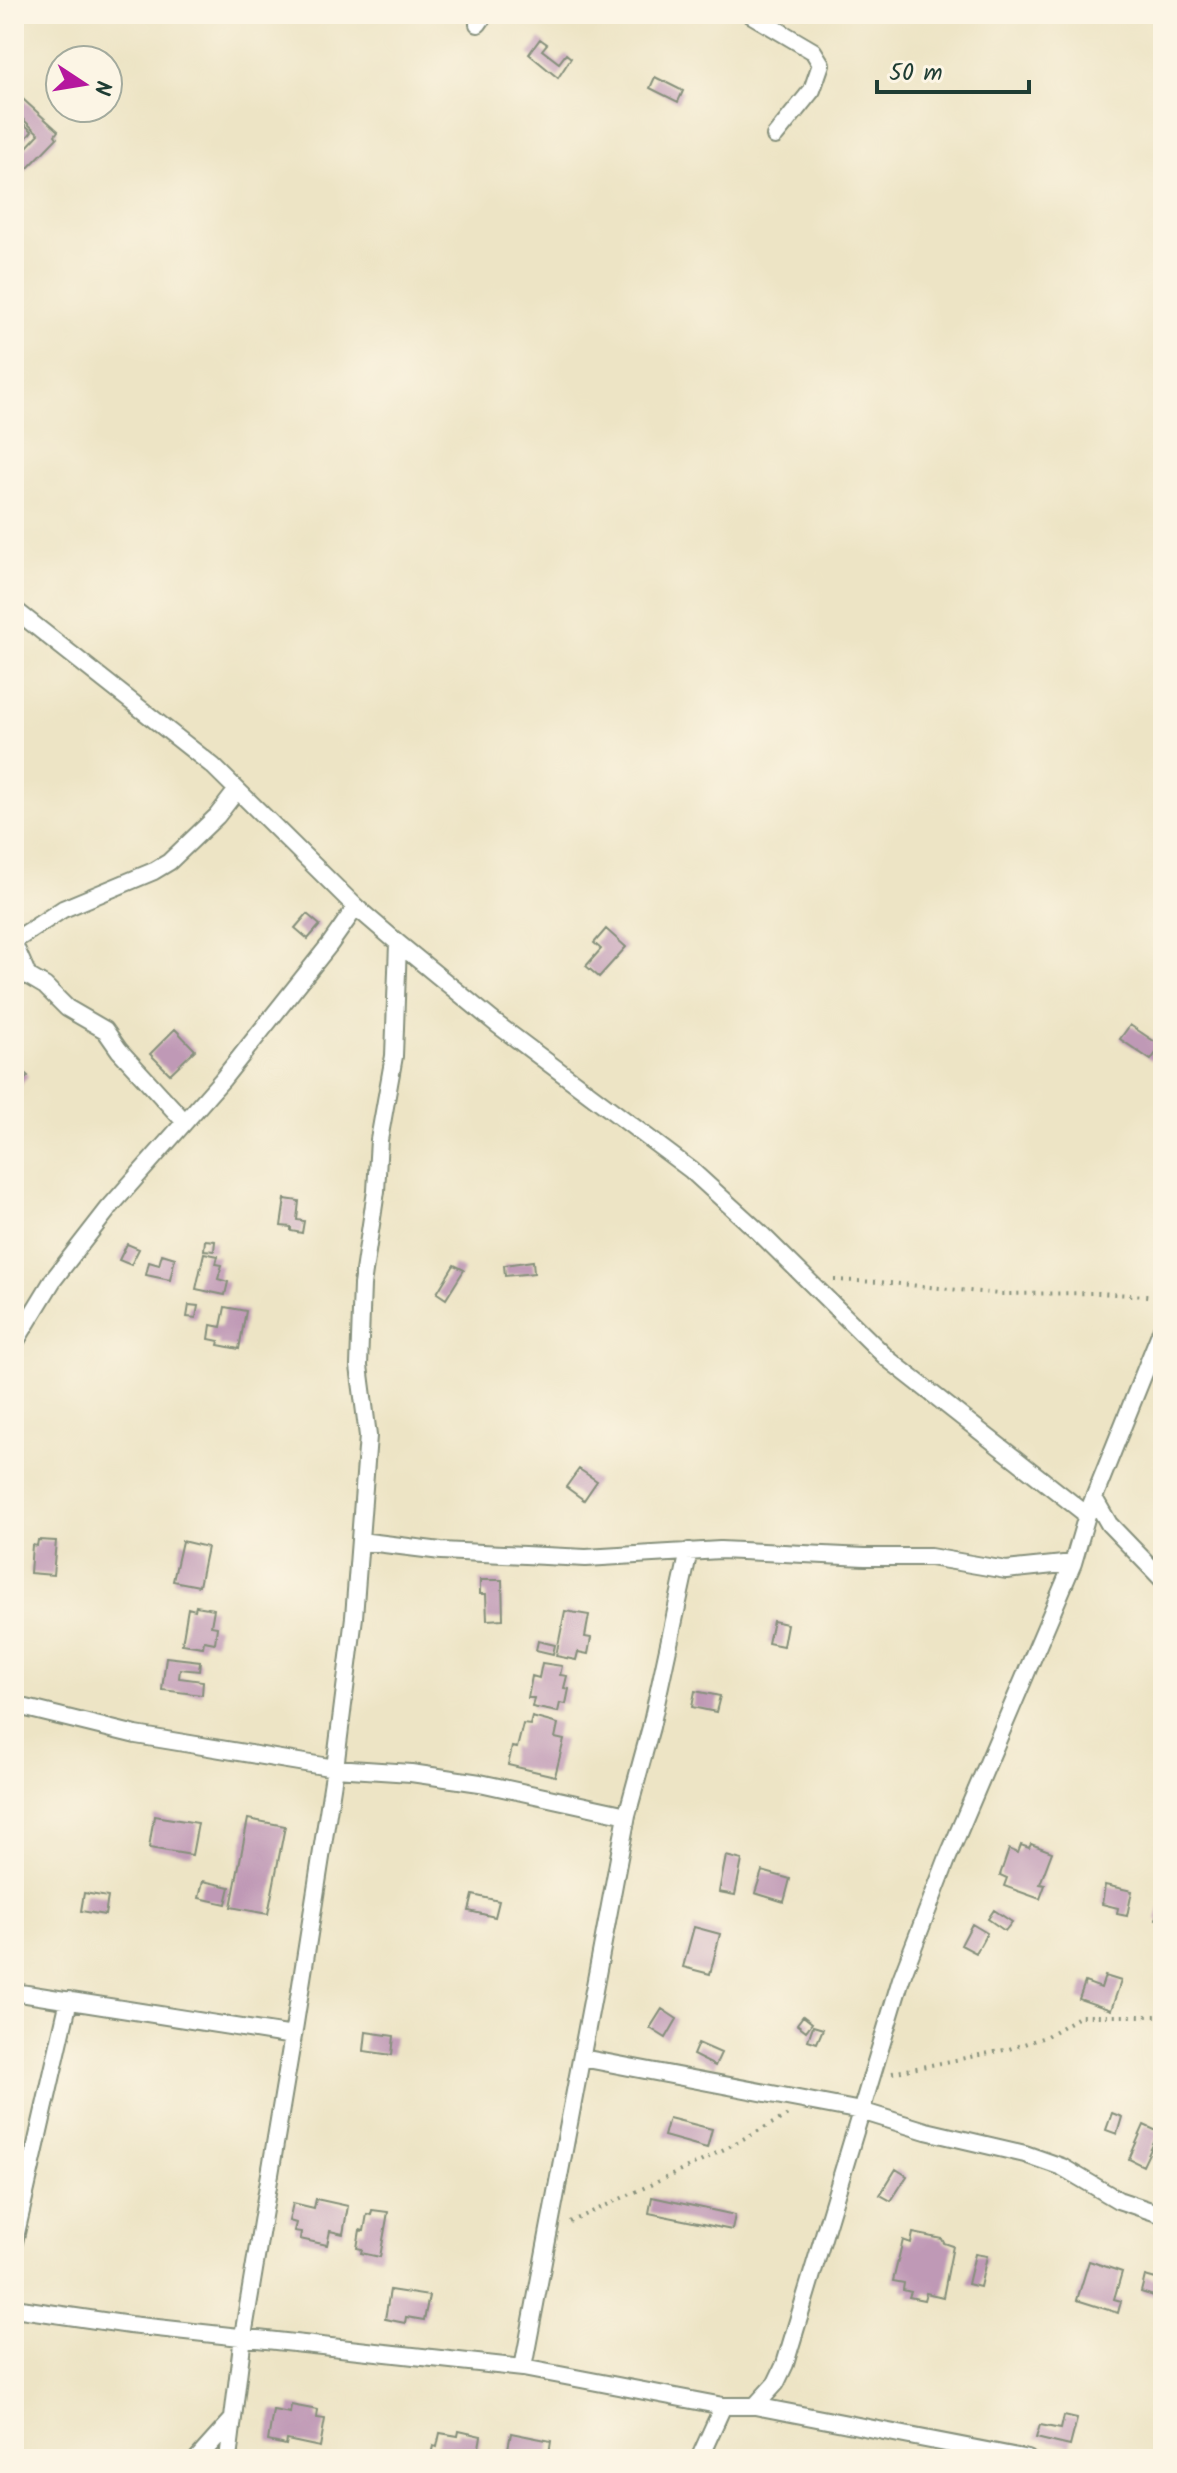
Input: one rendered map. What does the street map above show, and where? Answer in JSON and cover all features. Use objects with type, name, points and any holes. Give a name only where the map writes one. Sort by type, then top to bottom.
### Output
[{"type":"street","points":[[750,14],[813,51],[821,64],[812,90],[775,136]]},
{"type":"street","points":[[14,609],[184,742],[356,907],[398,943],[498,1025],[691,1170],[888,1359],[1087,1515]]},
{"type":"street","points":[[184,1121],[119,1050],[105,1030],[67,1008],[45,986],[28,976],[14,942],[63,909],[169,862],[208,825],[237,790]]},
{"type":"street","points":[[14,1344],[53,1280],[109,1208],[222,1080],[356,907]]},
{"type":"street","points":[[228,2459],[243,2336],[335,1768],[354,1617],[368,1436],[359,1366],[362,1285],[376,1191],[379,1140],[394,1056],[398,943]]},
{"type":"street","points":[[755,2406],[776,2383],[785,2364],[901,1979],[948,1857],[1073,1563],[1087,1515],[1163,1326]]},
{"type":"street","points":[[1094,1498],[1109,1524],[1163,1580]]},
{"type":"street","points":[[360,1541],[441,1551],[586,1558],[752,1550],[865,1557],[930,1557],[1006,1570],[1073,1563]]},
{"type":"street","points":[[523,2368],[627,1815],[651,1727],[689,1551]]},
{"type":"street","points":[[14,1705],[136,1735],[335,1768],[447,1778],[627,1815]]},
{"type":"street","points":[[14,1992],[293,2036]]},
{"type":"street","points":[[14,2242],[69,2000]]},
{"type":"street","points":[[582,2058],[861,2111],[926,2131],[1040,2159],[1072,2172],[1118,2200],[1163,2215]]},
{"type":"street","points":[[14,2308],[130,2325],[523,2368],[723,2406],[755,2406],[1028,2459]]},
{"type":"street","points":[[699,2459],[723,2406]]},
{"type":"street","points":[[197,2459],[232,2420]]},
{"type":"path","points":[[806,1279],[880,1282],[999,1294],[1098,1293],[1163,1297]]},
{"type":"path","points":[[871,2078],[1009,2049],[1045,2037],[1080,2016],[1163,2016]]},
{"type":"path","points":[[549,2231],[700,2162],[812,2102]]},
{"type":"building","points":[[540,39],[547,44],[542,50],[559,63],[566,54],[571,58],[558,78],[529,54]]},
{"type":"building","points":[[655,77],[683,91],[678,102],[650,88]]},
{"type":"building","points":[[14,91],[44,118],[44,124],[50,124],[58,131],[55,135],[57,138],[25,171],[14,160],[14,139],[25,149],[39,134],[14,111]]},
{"type":"building","points":[[14,116],[32,131],[24,141],[14,133]]},
{"type":"building","points":[[307,914],[320,925],[308,939],[295,928]]},
{"type":"building","points":[[606,929],[626,947],[599,977],[586,966],[601,949],[594,943]]},
{"type":"building","points":[[1163,1021],[1163,1041],[1156,1038]]},
{"type":"building","points":[[1130,1025],[1161,1046],[1151,1060],[1120,1039]]},
{"type":"building","points":[[175,1029],[195,1050],[170,1074],[150,1054]]},
{"type":"building","points":[[14,1063],[28,1076],[14,1091]]},
{"type":"building","points":[[285,1199],[299,1201],[297,1220],[304,1221],[302,1233],[281,1226]]},
{"type":"building","points":[[205,1240],[215,1241],[214,1251],[204,1250]]},
{"type":"building","points":[[127,1244],[139,1249],[131,1265],[119,1260]]},
{"type":"building","points":[[204,1253],[218,1256],[216,1264],[222,1265],[218,1279],[228,1282],[225,1295],[196,1289]]},
{"type":"building","points":[[162,1254],[175,1258],[170,1280],[146,1275],[149,1262],[159,1265]]},
{"type":"building","points":[[533,1261],[534,1273],[505,1276],[504,1265]]},
{"type":"building","points":[[454,1265],[464,1270],[446,1299],[437,1293]]},
{"type":"building","points":[[189,1305],[198,1306],[196,1318],[187,1317]]},
{"type":"building","points":[[225,1307],[246,1311],[239,1349],[218,1345],[219,1341],[209,1339],[211,1325],[221,1327]]},
{"type":"building","points":[[579,1469],[597,1481],[584,1500],[566,1487]]},
{"type":"building","points":[[38,1540],[56,1541],[53,1575],[30,1573],[32,1545],[37,1546]]},
{"type":"building","points":[[182,1541],[207,1547],[199,1586],[173,1581]]},
{"type":"building","points":[[480,1580],[502,1580],[503,1619],[487,1620],[486,1594],[480,1594]]},
{"type":"building","points":[[196,1606],[214,1609],[211,1626],[217,1627],[215,1643],[204,1641],[203,1647],[182,1644],[188,1608],[195,1610]]},
{"type":"building","points":[[565,1611],[589,1615],[585,1637],[591,1638],[588,1654],[578,1652],[576,1660],[556,1656]]},
{"type":"building","points":[[773,1621],[787,1624],[783,1646],[768,1643]]},
{"type":"building","points":[[538,1641],[555,1645],[553,1654],[536,1650]]},
{"type":"building","points":[[166,1657],[200,1661],[199,1671],[180,1669],[179,1678],[203,1681],[202,1695],[162,1690]]},
{"type":"building","points":[[542,1663],[562,1666],[560,1675],[567,1676],[564,1688],[569,1689],[566,1704],[560,1703],[558,1712],[532,1707],[534,1698],[528,1698],[532,1676],[539,1678]]},
{"type":"building","points":[[695,1691],[720,1696],[716,1712],[692,1707]]},
{"type":"building","points":[[532,1717],[558,1724],[555,1738],[564,1740],[555,1776],[508,1765],[512,1747],[517,1748],[523,1724],[530,1725]]},
{"type":"building","points":[[154,1816],[198,1823],[192,1855],[149,1848]]},
{"type":"building","points":[[248,1819],[285,1826],[268,1914],[231,1907]]},
{"type":"building","points":[[1031,1844],[1052,1852],[1040,1884],[1045,1885],[1040,1899],[1004,1886],[1007,1878],[1000,1875],[1009,1849],[1018,1853],[1021,1845],[1029,1848]]},
{"type":"building","points":[[726,1856],[742,1860],[735,1895],[719,1892]]},
{"type":"building","points":[[762,1871],[790,1879],[784,1902],[755,1893]]},
{"type":"building","points":[[203,1881],[230,1887],[226,1904],[199,1898]]},
{"type":"building","points":[[1105,1885],[1132,1891],[1127,1916],[1117,1914],[1118,1908],[1102,1904]]},
{"type":"building","points":[[84,1893],[108,1897],[105,1915],[81,1911]]},
{"type":"building","points":[[473,1895],[499,1901],[495,1917],[469,1911]]},
{"type":"building","points":[[1163,1906],[1163,1922],[1156,1919]]},
{"type":"building","points":[[994,1910],[1012,1922],[1005,1931],[988,1919]]},
{"type":"building","points":[[972,1924],[987,1933],[976,1953],[961,1945]]},
{"type":"building","points":[[694,1927],[720,1934],[710,1974],[683,1967]]},
{"type":"building","points":[[1105,1976],[1121,1981],[1111,2010],[1079,1999],[1085,1982],[1101,1988]]},
{"type":"building","points":[[662,2009],[677,2019],[666,2038],[650,2028]]},
{"type":"building","points":[[803,2016],[812,2023],[806,2031],[797,2024]]},
{"type":"building","points":[[813,2026],[823,2029],[817,2043],[808,2040]]},
{"type":"building","points":[[366,2032],[394,2036],[392,2055],[364,2051]]},
{"type":"building","points":[[698,2043],[721,2053],[715,2066],[693,2055]]},
{"type":"building","points":[[1112,2113],[1122,2117],[1117,2134],[1106,2130]]},
{"type":"building","points":[[669,2118],[712,2129],[707,2148],[664,2136]]},
{"type":"building","points":[[1144,2125],[1159,2132],[1143,2166],[1129,2159]]},
{"type":"building","points":[[896,2169],[907,2176],[891,2201],[880,2195]]},
{"type":"building","points":[[652,2197],[735,2215],[732,2230],[649,2213]]},
{"type":"building","points":[[316,2199],[348,2206],[343,2234],[330,2231],[327,2245],[300,2239],[301,2232],[294,2231],[296,2223],[289,2221],[293,2203],[314,2208]]},
{"type":"building","points":[[372,2210],[388,2212],[380,2257],[361,2253],[362,2249],[357,2248],[360,2230],[364,2231],[367,2214],[371,2215]]},
{"type":"building","points":[[913,2233],[942,2239],[953,2246],[943,2297],[926,2293],[924,2300],[909,2297],[911,2292],[903,2290],[904,2283],[893,2281],[903,2240],[911,2243]]},
{"type":"building","points":[[975,2254],[987,2256],[980,2287],[968,2284]]},
{"type":"building","points":[[1089,2261],[1122,2272],[1114,2299],[1121,2301],[1118,2313],[1077,2300]]},
{"type":"building","points":[[1145,2276],[1163,2281],[1163,2299],[1141,2292]]},
{"type":"building","points":[[390,2290],[429,2296],[424,2320],[406,2317],[405,2323],[385,2319]]},
{"type":"building","points":[[291,2405],[318,2410],[317,2418],[325,2419],[320,2447],[287,2440],[286,2445],[268,2441],[273,2410],[290,2413]]},
{"type":"building","points":[[1064,2416],[1077,2419],[1070,2446],[1036,2438],[1040,2425],[1061,2429]]},
{"type":"building","points":[[459,2431],[481,2436],[477,2459],[430,2459],[440,2433],[458,2436]]},
{"type":"building","points":[[511,2433],[551,2441],[549,2454],[561,2456],[561,2459],[506,2459]]}]
